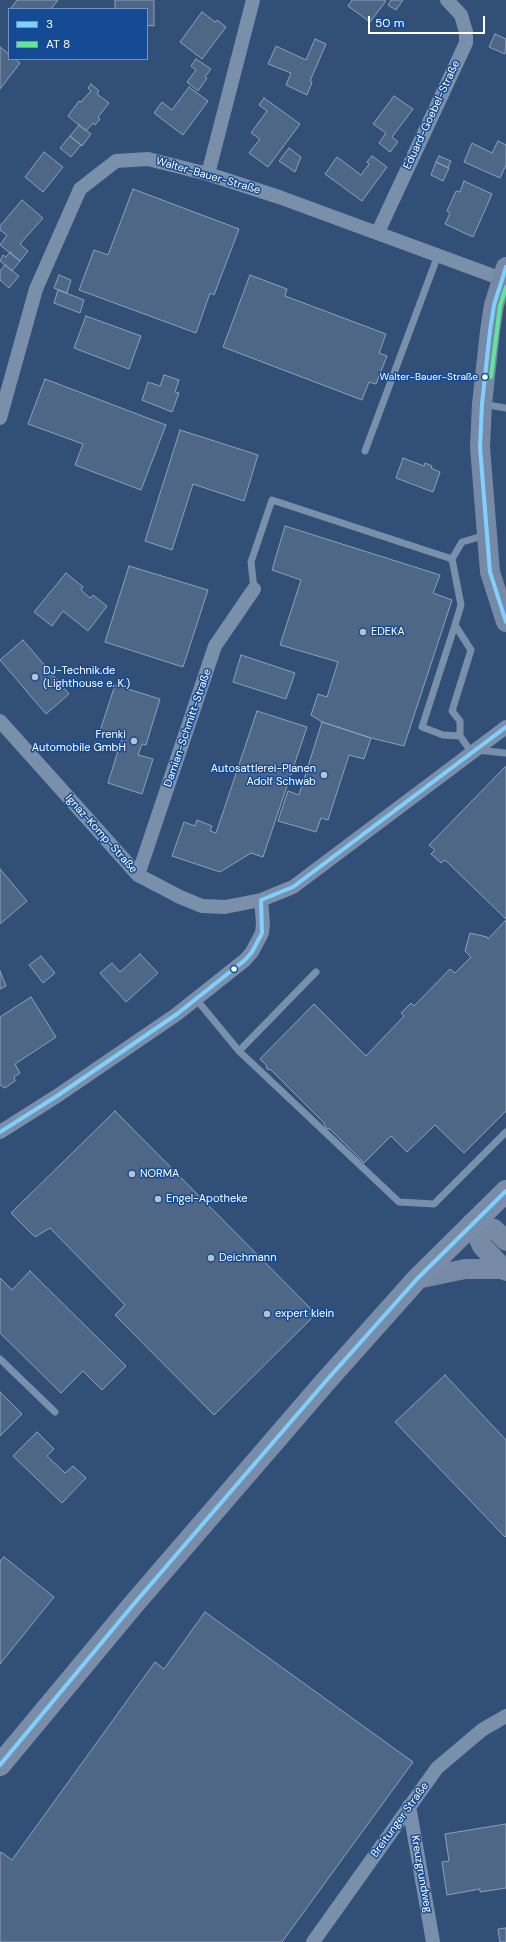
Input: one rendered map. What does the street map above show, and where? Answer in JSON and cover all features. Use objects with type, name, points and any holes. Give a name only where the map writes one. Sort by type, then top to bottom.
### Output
[{"type":"main road","points":[[504,273],[494,305],[490,331],[482,404],[480,447],[490,572],[506,622]]},
{"type":"main road","points":[[0,1765],[186,1544],[417,1280],[472,1223],[506,1191]]},
{"type":"main road","points":[[472,1223],[494,1229],[506,1241]]},
{"type":"main road","points":[[472,1223],[482,1246],[505,1270]]},
{"type":"main road","points":[[417,1280],[465,1269],[505,1270]]},
{"type":"street","points":[[208,174],[253,0]]},
{"type":"street","name":"Eduard-Goebel-Straße","points":[[378,232],[466,43],[466,32],[461,15],[447,0]]},
{"type":"street","name":"Walter-Bauer-Straße","points":[[0,418],[36,289],[80,189],[116,161],[148,159],[208,174],[279,197],[438,255],[504,273]]},
{"type":"street","name":"Damian-Schmitt-Straße","points":[[138,875],[215,646],[254,588]]},
{"type":"street","name":"Ignaz-Komp-Straße","points":[[0,722],[138,875],[180,897],[202,906],[225,907],[261,900],[293,887],[506,727]]},
{"type":"street","points":[[0,1132],[57,1096],[196,1000],[252,952],[262,933],[263,923],[261,900]]},
{"type":"street","name":"Breitunger Straße","points":[[313,1942],[437,1768],[482,1730],[506,1716]]},
{"type":"street","name":"Kreuzgrundweg","points":[[409,1806],[433,1942]]},
{"type":"lane","points":[[365,451],[438,255]]},
{"type":"lane","points":[[482,404],[506,408]]},
{"type":"lane","points":[[254,588],[251,562],[272,500],[452,559]]},
{"type":"lane","points":[[460,736],[443,735],[422,727],[461,605],[452,559],[462,542],[487,535]]},
{"type":"lane","points":[[455,625],[471,650],[452,711],[460,721],[460,736],[474,751],[506,753]]},
{"type":"lane","points":[[239,1051],[316,972]]},
{"type":"lane","points":[[196,1000],[239,1051],[399,1202],[434,1204],[506,1132]]},
{"type":"lane","points":[[0,1358],[55,1412]]},
{"type":"building","points":[[17,0],[58,0],[52,8],[11,8]]},
{"type":"building","points":[[115,0],[154,0],[154,26],[148,25],[148,8],[115,8]]},
{"type":"building","points":[[352,0],[386,1],[370,22],[348,6]]},
{"type":"building","points":[[391,0],[403,0],[396,10],[388,5]]},
{"type":"building","points":[[202,12],[215,22],[217,20],[226,27],[202,59],[180,42]]},
{"type":"building","points":[[495,34],[506,39],[505,54],[489,47]]},
{"type":"building","points":[[315,39],[326,44],[310,81],[312,82],[307,95],[286,85],[291,73],[268,64],[276,46],[306,60]]},
{"type":"building","points":[[0,47],[8,53],[8,60],[16,60],[20,63],[0,89]]},
{"type":"building","points":[[196,59],[211,69],[198,91],[187,82],[196,70],[191,66]]},
{"type":"building","points":[[91,84],[99,91],[97,94],[109,103],[98,117],[100,119],[95,125],[93,123],[86,131],[68,116],[79,101],[81,102],[91,91],[88,88]]},
{"type":"building","points":[[189,87],[208,101],[183,135],[154,113],[162,102],[172,110]]},
{"type":"building","points":[[394,96],[413,109],[392,137],[398,142],[390,152],[379,143],[386,133],[373,124]]},
{"type":"building","points":[[264,98],[300,124],[268,167],[249,153],[260,139],[251,133],[267,111],[259,105]]},
{"type":"building","points":[[79,125],[91,134],[82,146],[70,136]]},
{"type":"building","points":[[70,136],[81,145],[71,157],[60,148]]},
{"type":"building","points":[[498,141],[506,145],[506,165],[500,178],[464,162],[472,143],[492,153]]},
{"type":"building","points":[[289,148],[301,157],[295,172],[279,161]]},
{"type":"building","points":[[44,152],[63,167],[43,192],[25,177]]},
{"type":"building","points":[[372,156],[387,167],[362,201],[325,174],[337,157],[361,175],[369,164],[367,162]]},
{"type":"building","points":[[439,156],[451,161],[448,168],[436,162]]},
{"type":"building","points":[[436,162],[449,168],[443,181],[431,175]]},
{"type":"building","points":[[464,181],[492,194],[473,237],[445,224],[450,213],[447,211],[456,191],[460,192]]},
{"type":"building","points":[[133,189],[239,229],[214,295],[210,293],[196,333],[79,290],[94,250],[108,255]]},
{"type":"building","points":[[22,200],[43,218],[20,244],[28,251],[20,261],[0,245],[7,235],[0,230],[0,226]]},
{"type":"building","points":[[10,252],[20,261],[12,271],[0,261],[3,255],[6,257]]},
{"type":"building","points":[[5,265],[19,276],[9,288],[0,280],[0,271]]},
{"type":"building","points":[[59,275],[71,280],[67,293],[54,288]]},
{"type":"building","points":[[250,275],[287,289],[285,296],[386,334],[379,353],[387,356],[376,384],[369,382],[362,400],[223,347]]},
{"type":"building","points":[[58,290],[84,300],[80,313],[54,303]]},
{"type":"building","points":[[86,316],[141,336],[129,369],[74,348]]},
{"type":"building","points":[[164,375],[179,380],[175,392],[179,393],[172,412],[142,400],[148,382],[160,386]]},
{"type":"building","points":[[45,379],[166,425],[141,490],[75,465],[83,444],[28,424]]},
{"type":"building","points":[[180,430],[258,455],[244,501],[193,484],[172,550],[145,541]]},
{"type":"building","points":[[403,458],[424,466],[425,463],[432,466],[431,468],[440,472],[433,492],[396,478]]},
{"type":"building","name":"EDEKA","points":[[285,526],[440,575],[433,593],[452,600],[404,746],[371,738],[322,722],[311,715],[318,694],[327,697],[338,662],[280,645],[301,580],[272,570]]},
{"type":"building","points":[[129,566],[208,590],[183,667],[105,642]]},
{"type":"building","points":[[66,573],[83,587],[81,590],[90,598],[93,595],[107,606],[88,631],[63,611],[52,626],[34,612]]},
{"type":"building","name":"DJ-Technik.de (Lighthouse e. K.)","points":[[23,640],[69,694],[46,714],[0,660]]},
{"type":"building","points":[[241,655],[295,673],[286,699],[233,682]]},
{"type":"building","name":"Frenki Automobile GmbH","points":[[115,685],[160,699],[146,745],[142,744],[138,755],[153,759],[142,794],[108,783],[122,738],[100,731]]},
{"type":"building","points":[[257,711],[307,727],[263,857],[251,853],[220,872],[172,856],[184,822],[195,826],[197,820],[212,826],[210,831],[216,833]]},
{"type":"building","name":"Autosattlerei-Planen Adolf Schwab","points":[[322,722],[371,738],[364,759],[349,755],[328,820],[321,818],[316,832],[278,821],[288,791],[299,795]]},
{"type":"building","points":[[506,766],[506,919],[445,860],[441,863],[431,854],[435,850],[429,845]]},
{"type":"building","points":[[0,869],[27,901],[0,924]]},
{"type":"building","points":[[506,920],[506,1111],[464,1153],[435,1125],[407,1152],[391,1136],[364,1163],[330,1129],[326,1128],[324,1123],[271,1070],[267,1069],[266,1065],[260,1059],[314,1004],[366,1056],[404,1016],[401,1013],[411,1003],[414,1006],[450,969],[455,973],[471,957],[465,951],[470,933],[487,937],[488,939]]},
{"type":"building","points":[[140,954],[158,973],[126,1002],[100,973],[112,963],[120,972]]},
{"type":"building","points":[[41,956],[55,973],[43,983],[29,965]]},
{"type":"building","points":[[0,971],[6,986],[0,989]]},
{"type":"building","points":[[31,997],[56,1037],[15,1064],[20,1073],[14,1077],[15,1081],[5,1088],[0,1085],[0,1017]]},
{"type":"building","points":[[115,1111],[316,1314],[214,1415],[115,1315],[125,1305],[50,1228],[35,1237],[11,1213]]},
{"type":"building","points":[[30,1271],[126,1366],[102,1390],[83,1371],[61,1393],[0,1333],[0,1278],[12,1290]]},
{"type":"building","points":[[445,1375],[506,1440],[505,1537],[395,1422]]},
{"type":"building","points":[[0,1392],[22,1414],[0,1436]]},
{"type":"building","points":[[37,1432],[54,1449],[47,1456],[65,1473],[73,1466],[86,1478],[62,1503],[13,1456]]},
{"type":"building","points":[[4,1557],[54,1597],[0,1664],[0,1561]]},
{"type":"building","points":[[205,1612],[413,1762],[282,1942],[0,1942],[0,1853],[1,1852],[12,1860],[155,1662],[164,1669]]},
{"type":"building","points":[[506,1824],[506,1888],[480,1892],[480,1889],[447,1895],[442,1862],[449,1861],[445,1834]]},
{"type":"building","points":[[506,1928],[506,1942],[500,1942],[498,1929]]},
{"type":"transit line","name":"3","points":[[506,267],[494,305],[490,331],[482,404],[480,447],[490,572],[506,622]]},
{"type":"transit line","points":[[491,377],[500,306],[506,287]]},
{"type":"transit line","name":"3","points":[[261,900],[293,887],[506,727]]},
{"type":"transit line","name":"3","points":[[0,1132],[57,1096],[177,1014],[245,960],[252,952],[262,933],[261,900]]},
{"type":"transit line","name":"3","points":[[0,1765],[133,1605],[326,1381],[417,1279],[506,1191]]},
{"type":"place","name":"Walter-Bauer-Straße","points":[[485,377]]},
{"type":"place","name":"EDEKA","points":[[363,632]]},
{"type":"place","name":"DJ-Technik.de (Lighthouse e. K.)","points":[[35,677]]},
{"type":"place","name":"Frenki Automobile GmbH","points":[[134,741]]},
{"type":"place","name":"Autosattlerei-Planen Adolf Schwab","points":[[324,775]]},
{"type":"place","name":"NORMA","points":[[132,1174]]},
{"type":"place","name":"Engel-Apotheke","points":[[158,1199]]},
{"type":"place","name":"Deichmann","points":[[211,1258]]},
{"type":"place","name":"expert klein","points":[[267,1314]]}]
